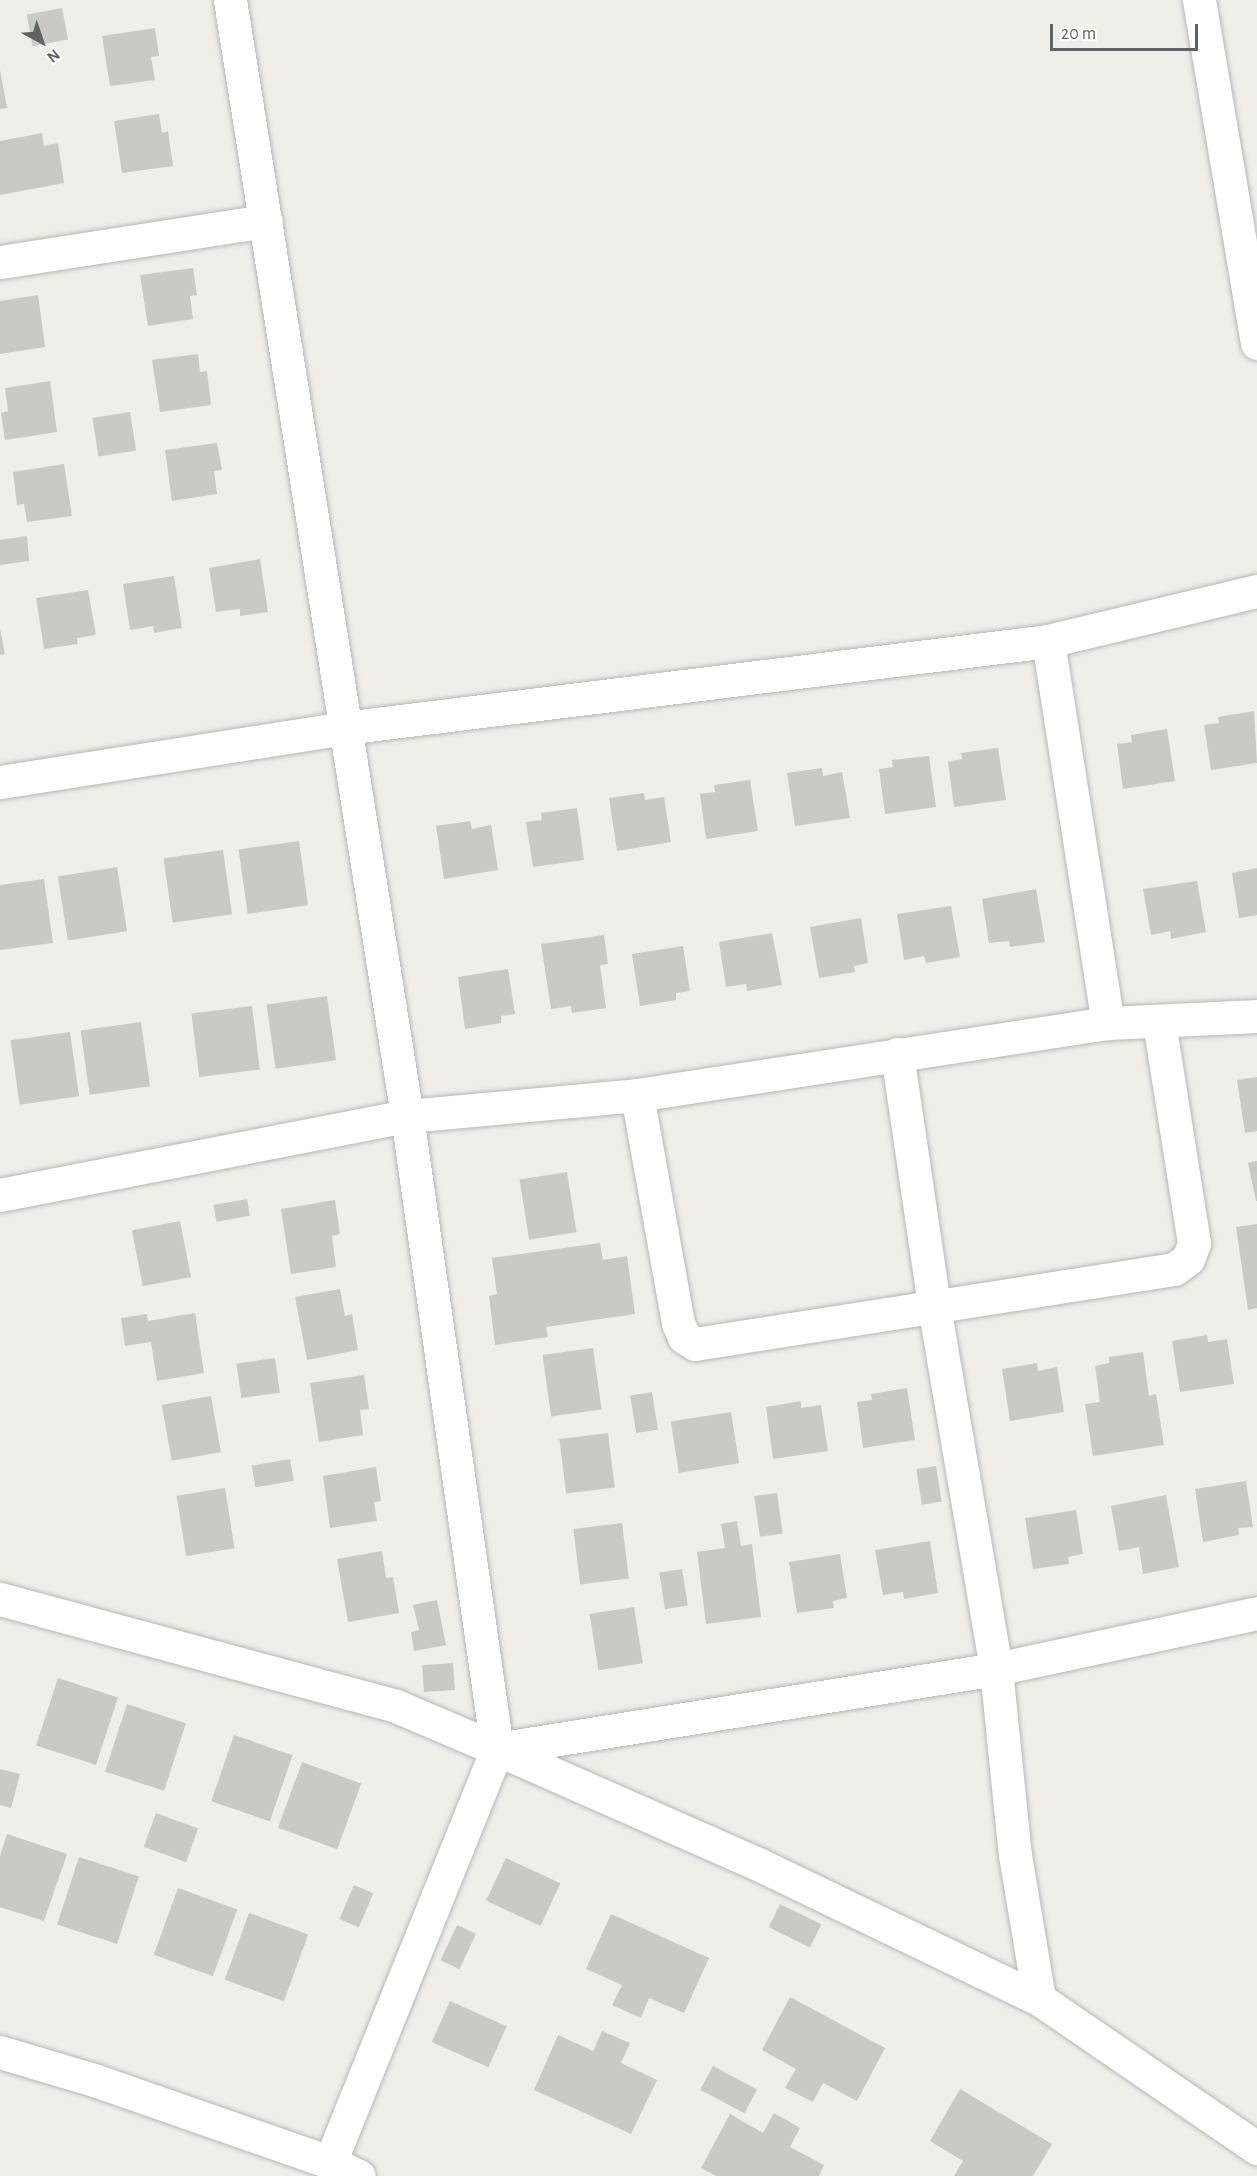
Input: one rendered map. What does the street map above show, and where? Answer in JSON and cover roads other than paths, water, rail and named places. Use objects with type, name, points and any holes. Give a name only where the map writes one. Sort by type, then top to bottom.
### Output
[{"type":"street","points":[[231,0],[407,1116],[497,1749],[330,2162]]},
{"type":"street","points":[[1199,0],[1257,343]]},
{"type":"street","points":[[0,262],[266,221]]},
{"type":"street","points":[[0,782],[344,728],[1048,641],[1257,591]]},
{"type":"street","points":[[1048,641],[1108,1023]]},
{"type":"street","points":[[0,1195],[407,1116],[637,1095],[1108,1023],[1159,1023],[1257,1016]]},
{"type":"street","points":[[637,1095],[684,1337],[695,1344],[1174,1269],[1188,1259],[1194,1243],[1159,1023]]},
{"type":"street","points":[[897,1054],[934,1306],[996,1669],[1015,1855],[1039,1999]]},
{"type":"street","points":[[0,1599],[396,1706],[497,1749],[758,1864],[1039,1999],[1257,2148]]},
{"type":"street","points":[[497,1749],[996,1669],[1257,1612]]},
{"type":"street","points":[[0,2052],[94,2080],[330,2162],[359,2176]]}]
